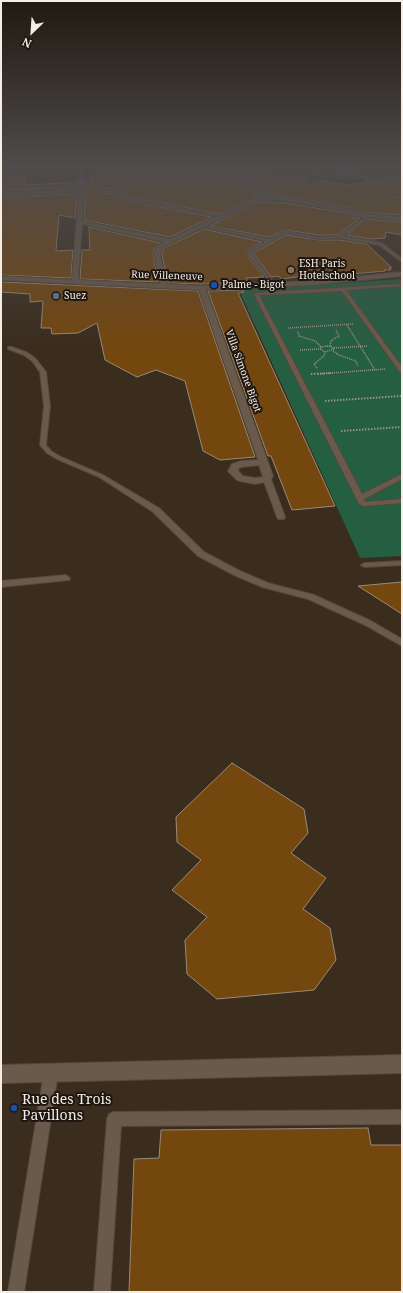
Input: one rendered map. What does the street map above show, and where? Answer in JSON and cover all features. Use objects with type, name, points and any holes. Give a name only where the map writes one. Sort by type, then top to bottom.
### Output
[{"type":"street","points":[[75,282],[80,227]]},
{"type":"street","points":[[106,227],[171,241]]},
{"type":"street","points":[[164,286],[158,250],[161,246],[197,227]]},
{"type":"street","name":"Rue Villeneuve","points":[[1,278],[202,288],[273,286],[402,274]]},
{"type":"street","name":"Villa Simone Bigot","points":[[202,288],[268,476],[267,479]]},
{"type":"street","points":[[263,462],[240,464],[235,466],[232,471],[240,478],[262,481],[267,479]]},
{"type":"street","points":[[1,1074],[402,1064]]},
{"type":"lane","points":[[207,227],[270,240]]},
{"type":"lane","points":[[339,237],[353,227]]},
{"type":"lane","points":[[273,286],[248,253],[285,232],[319,238],[339,237],[380,244],[402,261]]},
{"type":"lane","points":[[402,285],[256,294],[363,504],[402,501]]},
{"type":"lane","points":[[343,289],[401,370]]},
{"type":"lane","points":[[10,348],[26,354],[34,360],[44,372],[47,406],[43,445],[49,452],[59,458],[101,476],[156,510],[201,554],[231,570],[265,585],[311,597],[368,623],[402,643]]},
{"type":"lane","points":[[360,498],[402,476]]},
{"type":"lane","points":[[267,479],[281,517]]},
{"type":"lane","points":[[365,565],[402,563]]},
{"type":"lane","points":[[1,584],[66,578]]},
{"type":"lane","points":[[16,1292],[51,1073]]},
{"type":"lane","points":[[102,1292],[114,1119],[402,1117]]},
{"type":"path","points":[[273,329],[368,324]]},
{"type":"path","points":[[346,325],[376,370]]},
{"type":"path","points":[[330,346],[331,341],[339,334],[336,330]]},
{"type":"path","points":[[298,332],[298,336],[315,342],[326,352]]},
{"type":"path","points":[[318,368],[314,364],[315,362],[324,356],[326,352],[334,349],[384,345]]},
{"type":"path","points":[[285,352],[330,346],[339,355],[356,361],[358,366]]},
{"type":"path","points":[[297,375],[376,370],[401,370]]},
{"type":"path","points":[[311,402],[402,396]]},
{"type":"path","points":[[326,432],[402,427]]},
{"type":"green space","points":[[402,279],[402,556],[360,558],[239,290]]},
{"type":"building","points":[[1,227],[58,227],[56,251],[73,250],[71,278],[1,275]]},
{"type":"building","points":[[89,227],[161,243],[154,249],[153,255],[158,282],[80,279],[82,250],[90,250]]},
{"type":"building","points":[[121,227],[190,227],[170,237]]},
{"type":"building","points":[[217,227],[347,227],[337,235],[319,235],[285,230],[269,237]]},
{"type":"building","points":[[357,227],[402,227],[402,235],[386,232],[385,238],[370,239],[347,235]]},
{"type":"building","points":[[204,229],[262,242],[245,253],[264,277],[246,278],[248,282],[202,284],[168,283],[162,255],[164,248]]},
{"type":"building","points":[[286,235],[319,240],[339,240],[367,244],[392,268],[389,268],[391,270],[384,270],[385,271],[341,275],[338,272],[281,279],[279,276],[271,277],[253,253]]},
{"type":"building","points":[[1,282],[198,291],[255,457],[220,460],[203,451],[185,381],[156,370],[137,377],[105,360],[97,323],[78,333],[52,334],[51,328],[41,328],[43,301],[30,302],[30,294],[1,292]]},
{"type":"building","points":[[243,290],[244,292],[238,293],[335,506],[292,510],[271,456],[268,456],[208,291]]},
{"type":"building","points":[[402,582],[402,614],[358,586]]},
{"type":"building","points":[[232,763],[304,809],[308,833],[291,853],[326,878],[303,909],[330,928],[336,960],[314,990],[217,999],[187,974],[185,940],[207,917],[172,890],[201,860],[177,842],[176,817]]},
{"type":"building","points":[[368,1128],[371,1145],[402,1145],[402,1292],[129,1292],[134,1159],[159,1158],[161,1130]]},
{"type":"place","name":"ESH Paris Hotelschool","points":[[291,270]]},
{"type":"place","name":"Palme - Bigot","points":[[214,285]]},
{"type":"place","name":"Suez","points":[[56,296]]},
{"type":"place","name":"Rue des Trois Pavillons","points":[[14,1108]]}]
